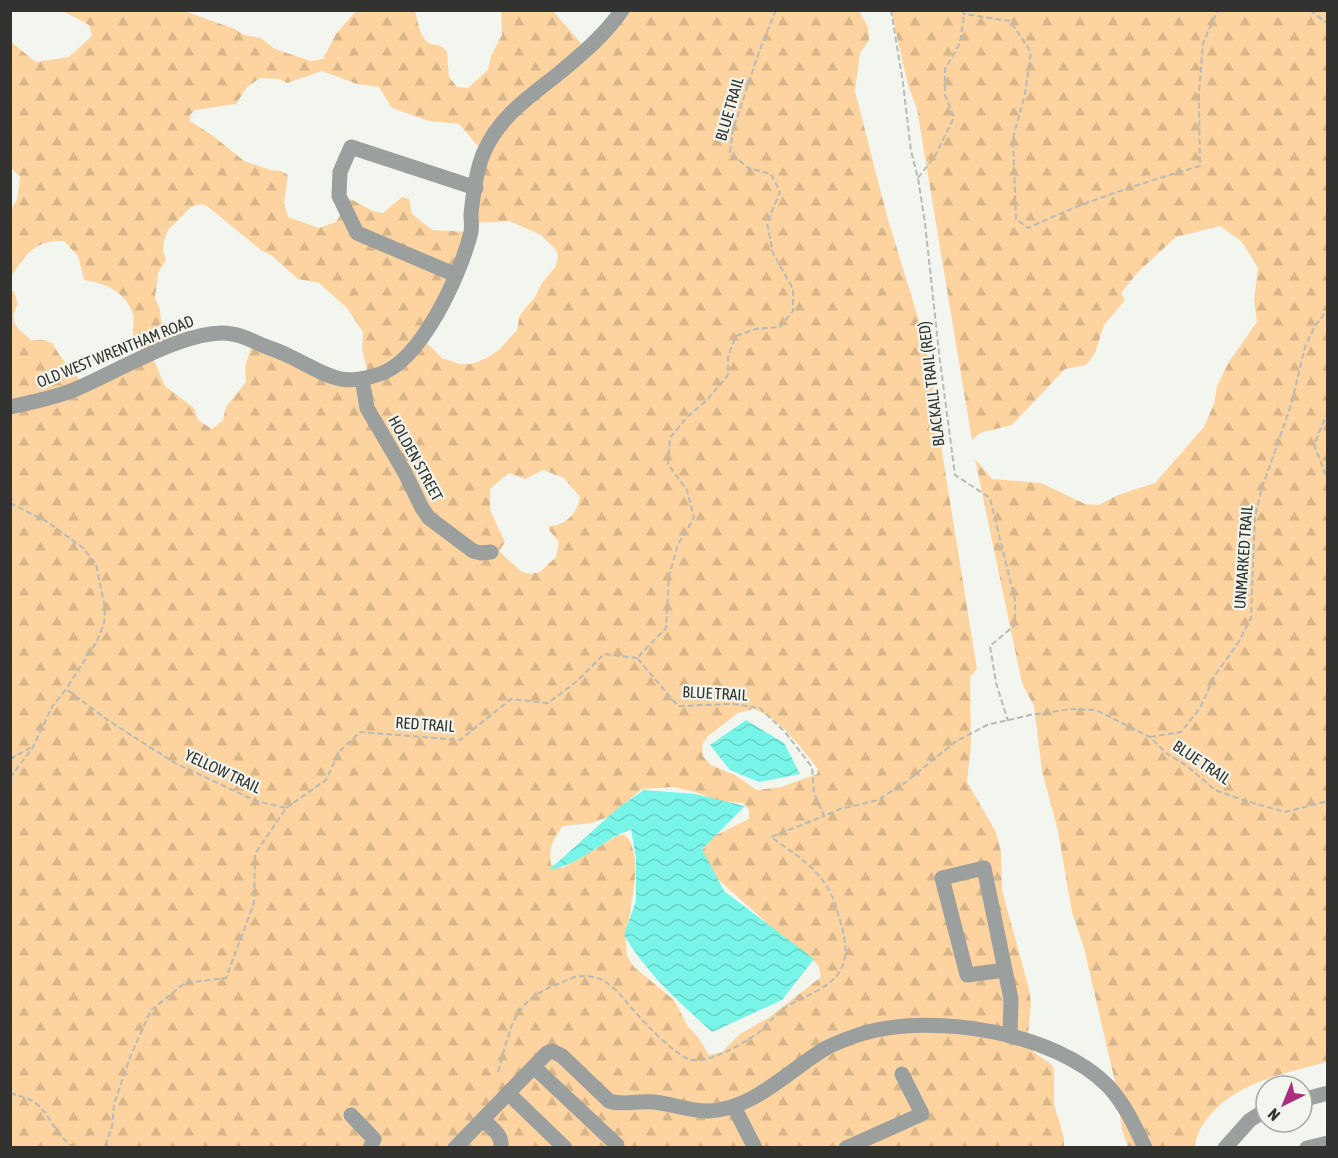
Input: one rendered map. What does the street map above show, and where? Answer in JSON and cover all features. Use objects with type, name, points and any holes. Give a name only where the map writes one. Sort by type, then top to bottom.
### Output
[{"type":"street","name":"OLD WEST WRENTHAM ROAD","points":[[10,407],[52,398],[175,344],[211,333],[232,334],[251,340],[329,377],[343,380],[362,379],[383,373],[393,367],[416,346],[428,329],[456,275],[472,229],[471,214],[483,155],[496,129],[543,84],[580,56],[622,10]]},
{"type":"street","points":[[456,275],[357,232],[339,196],[340,172],[351,147],[476,188]]},
{"type":"street","name":"HOLDEN STREET","points":[[362,379],[367,408],[429,518],[473,551],[490,552]]},
{"type":"street","points":[[1005,970],[967,975],[942,878],[984,868],[1011,999],[1010,1036]]},
{"type":"street","points":[[455,1148],[552,1051],[609,1101],[619,1104],[653,1102],[706,1111],[734,1107],[762,1092],[828,1047],[865,1033],[913,1026],[947,1026],[996,1032],[1051,1048],[1084,1067],[1108,1086],[1128,1113],[1145,1148]]},
{"type":"street","points":[[534,1067],[617,1145],[614,1148]]},
{"type":"street","points":[[846,1148],[922,1114],[902,1074]]},
{"type":"street","points":[[508,1093],[565,1148]]},
{"type":"street","points":[[734,1107],[754,1148]]},
{"type":"street","points":[[351,1115],[374,1139],[370,1148]]},
{"type":"street","points":[[1225,1148],[1254,1118]]},
{"type":"street","points":[[483,1120],[498,1135],[502,1142],[501,1148]]},
{"type":"street","points":[[1307,1148],[1328,1143]]},
{"type":"path","name":"BLUE TRAIL","points":[[776,10],[760,49],[733,130],[730,152],[748,168],[771,174],[780,192],[766,223],[774,253],[793,289],[793,311],[780,327],[756,329],[736,336],[728,356],[728,375],[670,438],[668,464],[687,490],[694,518],[678,544],[669,576],[666,628],[637,658],[678,706],[733,704],[760,708],[785,732],[812,767],[814,793],[824,816],[840,809],[878,800],[906,782],[955,742],[987,725],[1030,715],[1071,710],[1096,710],[1150,737],[1166,753],[1187,766],[1215,790],[1246,801],[1285,812],[1328,801]]},
{"type":"path","name":"BLACKALL TRAIL (RED)","points":[[891,10],[911,151],[925,223],[955,475],[990,498],[1015,600],[1015,625],[990,646],[996,682],[1008,721]]},
{"type":"path","points":[[918,178],[936,156],[954,117],[945,94],[945,69],[960,43],[963,12],[1010,21],[1032,52],[1025,94],[1013,138],[1016,219],[1028,228],[1064,211],[1200,166],[1199,94],[1203,43],[1218,10]]},
{"type":"path","points":[[1310,10],[1325,22],[1328,21]]},
{"type":"path","name":"UNMARKED TRAIL","points":[[1150,737],[1180,732],[1200,708],[1215,675],[1238,643],[1251,618],[1255,517],[1261,491],[1291,405],[1305,347],[1315,326],[1328,309]]},
{"type":"path","points":[[1328,411],[1314,445],[1328,480]]},
{"type":"path","points":[[10,503],[46,521],[82,547],[96,564],[105,608],[104,624],[96,643],[52,707],[33,747],[10,778]]},
{"type":"path","name":"RED TRAIL","points":[[286,808],[326,780],[339,752],[360,732],[460,740],[511,699],[548,703],[576,682],[604,654],[637,658]]},
{"type":"path","name":"YELLOW TRAIL","points":[[66,689],[109,721],[175,763],[256,801],[286,808]]},
{"type":"path","points":[[10,759],[33,747]]},
{"type":"path","points":[[104,1148],[112,1127],[114,1104],[131,1055],[152,1010],[185,983],[226,978],[254,903],[255,854],[286,808]]},
{"type":"path","points":[[498,1072],[513,1023],[524,1003],[542,990],[576,977],[600,978],[615,988],[638,1016],[674,1049],[688,1059],[696,1060],[713,1058],[758,1033],[786,1007],[820,989],[838,974],[846,957],[846,943],[836,906],[827,887],[810,864],[771,837],[824,816]]},
{"type":"path","points":[[10,1093],[29,1099],[39,1106],[63,1140],[75,1148]]},
{"type":"green space","points":[[63,11],[184,11],[235,29],[244,35],[261,38],[275,49],[311,61],[323,59],[336,34],[356,11],[415,11],[421,33],[426,40],[447,51],[449,77],[457,87],[468,88],[488,70],[491,56],[502,35],[501,11],[553,11],[586,49],[623,11],[859,11],[868,27],[869,40],[860,53],[855,91],[887,216],[927,347],[977,669],[970,677],[971,743],[967,782],[996,832],[1001,852],[1002,890],[1029,989],[1031,1004],[1027,1043],[1035,1053],[1052,1065],[1054,1070],[1054,1104],[1064,1138],[1064,1147],[11,1147],[11,292],[14,291],[18,304],[14,321],[18,328],[31,340],[44,340],[52,343],[82,383],[142,356],[133,334],[134,319],[130,306],[120,294],[107,286],[84,280],[78,256],[64,241],[45,243],[32,250],[11,277],[11,209],[17,200],[20,177],[11,168],[11,42],[36,62],[69,57],[92,36],[89,25]],"holes":[[[322,71],[357,84],[379,87],[392,108],[429,121],[459,124],[484,153],[474,223],[509,221],[541,235],[558,255],[556,266],[520,315],[517,330],[500,349],[472,364],[459,364],[442,358],[425,341],[469,232],[432,230],[412,214],[409,199],[402,197],[383,213],[350,199],[336,222],[319,228],[288,217],[284,203],[288,175],[244,161],[212,135],[190,121],[190,115],[195,110],[236,104],[247,87],[260,78],[278,79],[287,83]],[[202,204],[207,206],[262,251],[271,255],[298,279],[319,283],[347,308],[363,332],[362,350],[369,377],[327,370],[252,344],[245,367],[246,382],[226,407],[223,420],[212,429],[198,420],[194,408],[165,386],[152,356],[171,341],[161,321],[160,309],[155,298],[158,273],[166,260],[163,251],[164,240],[168,230],[191,207]],[[543,470],[564,478],[580,497],[570,517],[561,524],[549,526],[549,530],[559,542],[556,557],[540,572],[530,574],[522,572],[499,551],[505,542],[490,510],[490,489],[509,473],[525,479]],[[753,709],[772,719],[789,734],[818,769],[817,774],[781,787],[757,790],[735,775],[711,765],[703,756],[702,745],[707,737],[738,713]],[[673,787],[719,801],[743,803],[749,810],[749,819],[712,837],[700,853],[712,874],[798,951],[815,962],[819,967],[821,977],[768,1018],[740,1034],[722,1052],[709,1055],[687,1025],[674,1000],[634,967],[627,956],[625,933],[628,927],[635,866],[631,844],[625,835],[617,836],[563,868],[551,865],[552,844],[563,826],[592,823],[610,816],[642,789]]]},
{"type":"green space","points":[[891,11],[1327,11],[1327,1062],[1282,1074],[1254,1074],[1254,1084],[1227,1099],[1214,1111],[1202,1126],[1194,1147],[1128,1147],[1122,1130],[1116,1086],[1084,948],[1072,912],[1058,831],[1042,771],[1034,706],[1022,683],[975,459],[992,479],[1041,483],[1085,504],[1099,505],[1118,495],[1155,483],[1204,427],[1214,404],[1217,386],[1229,362],[1257,322],[1254,300],[1258,268],[1242,242],[1220,226],[1176,237],[1138,272],[1121,293],[1125,300],[1104,325],[1095,353],[1086,365],[1065,369],[1012,425],[980,433],[972,440],[917,109],[908,85]]},
{"type":"water","points":[[746,720],[784,743],[800,774],[759,782],[730,770],[710,745]]},
{"type":"water","points":[[644,790],[695,794],[745,806],[702,849],[724,891],[814,959],[782,1000],[712,1032],[653,975],[624,935],[636,901],[636,858],[631,829],[571,863],[549,870],[618,808]]}]
